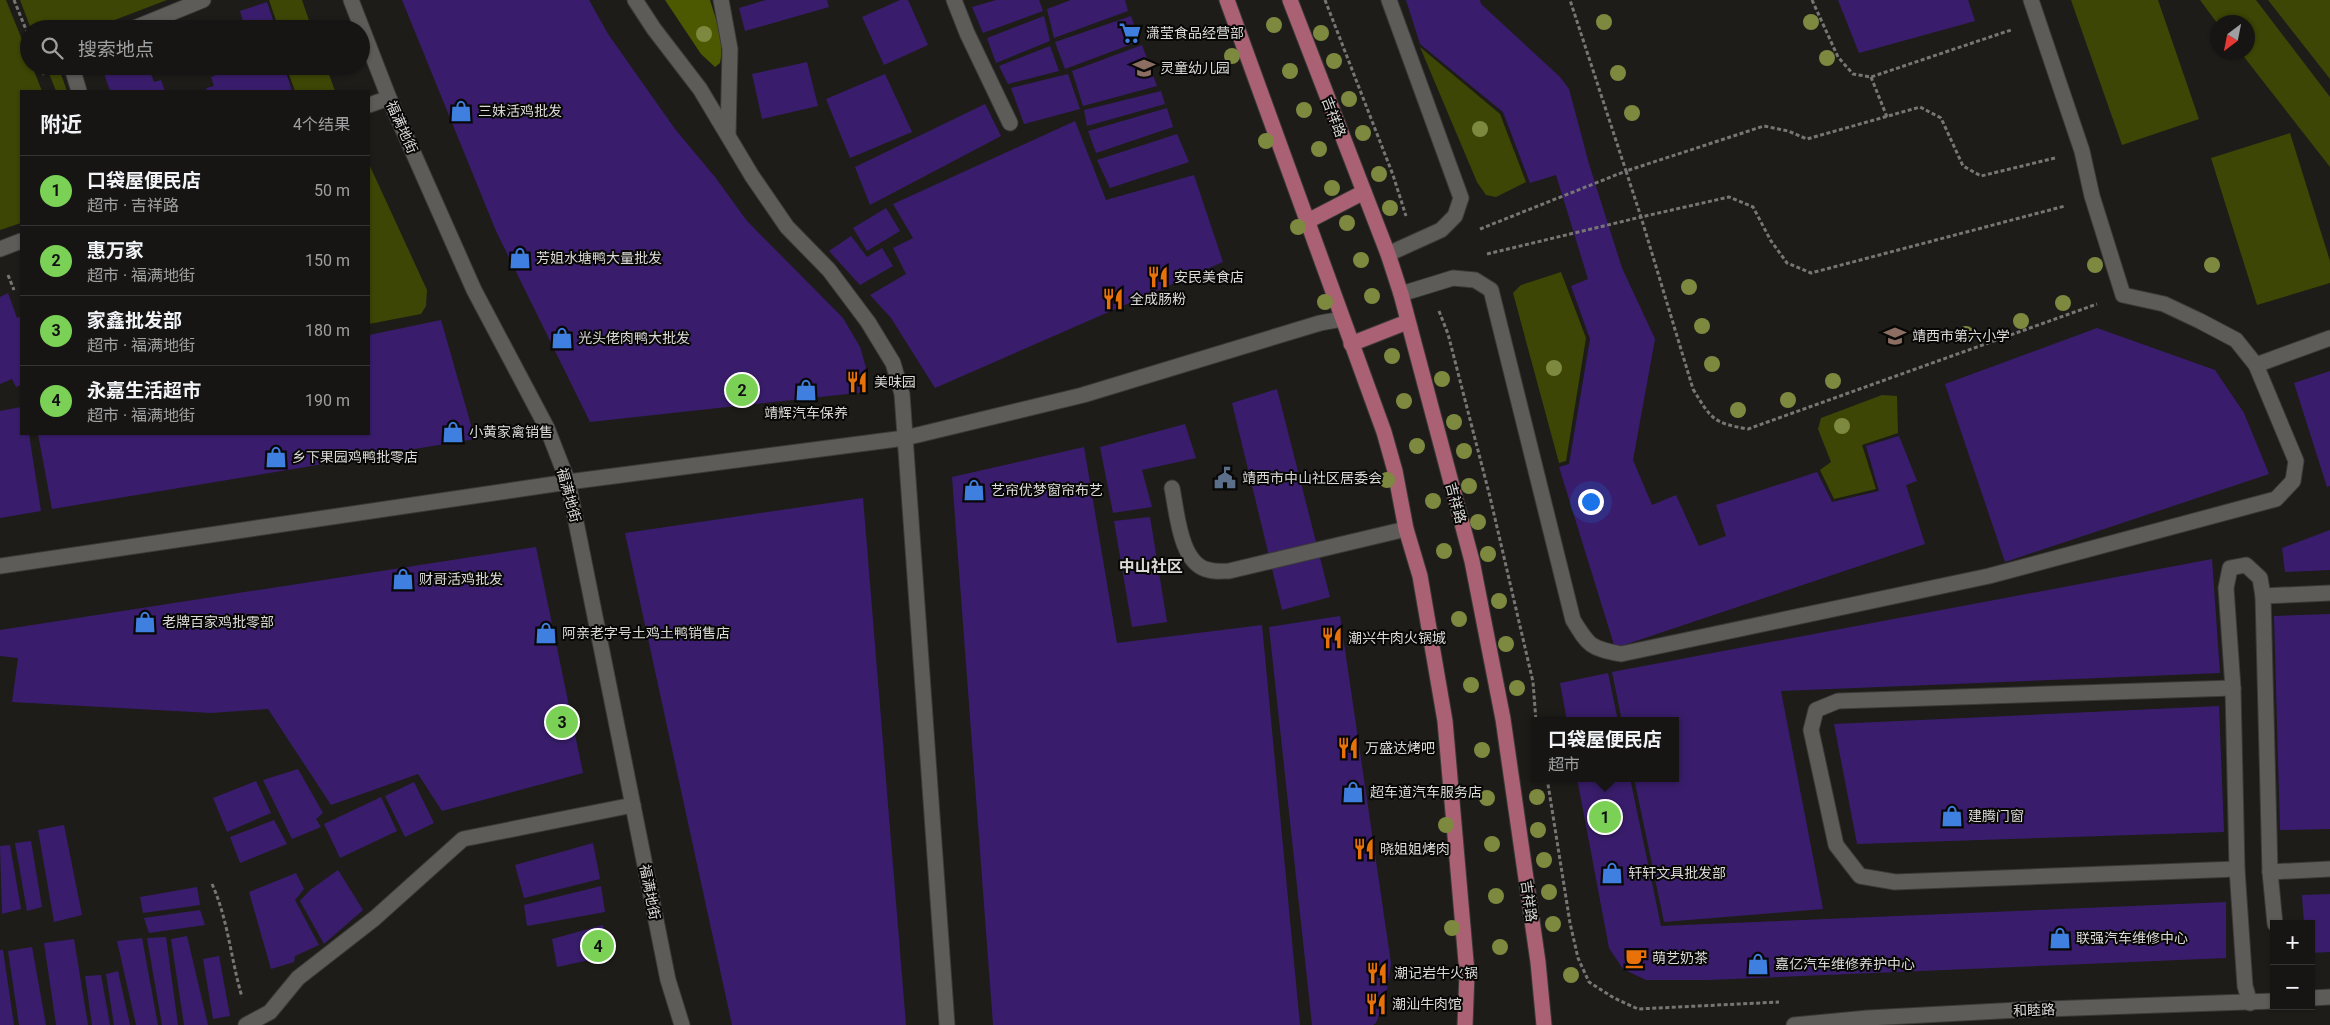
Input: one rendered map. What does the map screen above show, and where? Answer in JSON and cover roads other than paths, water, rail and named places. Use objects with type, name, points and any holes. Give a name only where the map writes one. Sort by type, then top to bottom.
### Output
[{"type":"main road","points":[[1227,0],[1306,222],[1384,432],[1395,471],[1406,529],[1420,576],[1445,721],[1467,973],[1465,1025]]},
{"type":"main road","name":"吉祥路","points":[[1290,0],[1388,254],[1401,294],[1472,561],[1502,710],[1538,962],[1544,1025]]},
{"type":"main road","points":[[1306,222],[1364,192]]},
{"type":"main road","points":[[1351,344],[1407,322]]},
{"type":"street","points":[[154,20],[203,0]]},
{"type":"street","name":"福满地街","points":[[351,0],[359,20]]},
{"type":"street","points":[[635,0],[654,29],[700,89],[787,227],[830,270],[868,322],[893,363],[902,394],[946,1025]]},
{"type":"street","points":[[721,0],[730,49],[728,135]]},
{"type":"street","points":[[954,0],[967,33],[1010,123]]},
{"type":"street","points":[[1388,254],[1441,230],[1455,216],[1461,198],[1389,0]]},
{"type":"street","points":[[1401,294],[1453,278],[1475,280],[1492,290],[1573,620],[1587,643],[1601,650],[1620,654],[1989,576],[2276,499],[2293,481],[2296,461],[2256,364],[2236,340],[2200,321],[2164,304],[2123,295],[2092,196],[2082,151],[2031,0]]},
{"type":"street","name":"福满地街","points":[[370,50],[388,98],[474,290],[547,428],[568,482],[668,980],[682,1025]]},
{"type":"street","points":[[74,75],[80,90]]},
{"type":"street","points":[[370,105],[388,98]]},
{"type":"street","points":[[0,249],[20,241]]},
{"type":"street","points":[[0,566],[568,482],[904,438],[1084,395],[1320,323],[1342,318]]},
{"type":"street","points":[[2256,364],[2330,338]]},
{"type":"street","points":[[1172,488],[1183,545],[1192,559],[1208,570],[1229,571],[1406,529]]},
{"type":"street","points":[[2250,1003],[2245,986],[2237,869],[2233,688],[2226,588],[2230,568],[2246,565],[2260,578],[2263,596],[2270,872],[2275,920]]},
{"type":"street","points":[[2263,596],[2330,593]]},
{"type":"street","points":[[2233,688],[1838,701],[1816,710],[1812,730],[1836,844],[1860,876],[1896,882],[2237,869]]},
{"type":"street","points":[[248,1023],[270,1012],[298,978],[375,918],[463,839],[633,805]]},
{"type":"street","points":[[2270,872],[2330,869]]},
{"type":"street","points":[[2315,998],[2330,997]]},
{"type":"street","name":"和睦路","points":[[1794,1025],[1868,1018],[2018,1010],[2270,1001]]},
{"type":"place","name":"潇莹食品经营部","points":[[1130,33]]},
{"type":"place","name":"灵童幼儿园","points":[[1144,68]]},
{"type":"place","name":"三妹活鸡批发","points":[[461,111]]},
{"type":"place","name":"芳姐水塘鸭大量批发","points":[[520,258]]},
{"type":"place","name":"安民美食店","points":[[1158,277]]},
{"type":"place","name":"全成肠粉","points":[[1113,299]]},
{"type":"place","name":"靖西市第六小学","points":[[1895,336]]},
{"type":"place","name":"光头佬肉鸭大批发","points":[[562,338]]},
{"type":"place","name":"美味园","points":[[857,382]]},
{"type":"place","name":"惠万家","points":[[742,390]]},
{"type":"place","name":"靖辉汽车保养","points":[[806,390]]},
{"type":"place","name":"小黄家禽销售","points":[[453,432]]},
{"type":"place","name":"乡下果园鸡鸭批零店","points":[[276,457]]},
{"type":"place","name":"靖西市中山社区居委会","points":[[1225,478]]},
{"type":"place","name":"艺帘优梦窗帘布艺","points":[[974,490]]},
{"type":"place","name":"财哥活鸡批发","points":[[403,579]]},
{"type":"place","name":"老牌百家鸡批零部","points":[[145,622]]},
{"type":"place","name":"阿亲老字号土鸡土鸭销售店","points":[[546,633]]},
{"type":"place","name":"潮兴牛肉火锅城","points":[[1332,638]]},
{"type":"place","name":"家鑫批发部","points":[[562,722]]},
{"type":"place","name":"万盛达烤吧","points":[[1348,748]]},
{"type":"place","name":"超车道汽车服务店","points":[[1353,792]]},
{"type":"place","name":"建腾门窗","points":[[1952,816]]},
{"type":"place","name":"口袋屋便民店","points":[[1605,817]]},
{"type":"place","name":"晓姐姐烤肉","points":[[1364,849]]},
{"type":"place","name":"轩轩文具批发部","points":[[1612,873]]},
{"type":"place","name":"联强汽车维修中心","points":[[2060,938]]},
{"type":"place","name":"永嘉生活超市","points":[[598,946]]},
{"type":"place","name":"萌艺奶茶","points":[[1636,958]]},
{"type":"place","name":"嘉亿汽车维修养护中心","points":[[1758,964]]},
{"type":"place","name":"潮记岩牛火锅","points":[[1377,973]]},
{"type":"place","name":"潮汕牛肉馆","points":[[1376,1004]]},
{"type":"district","name":"中山社区","points":[[1151,566]]}]
